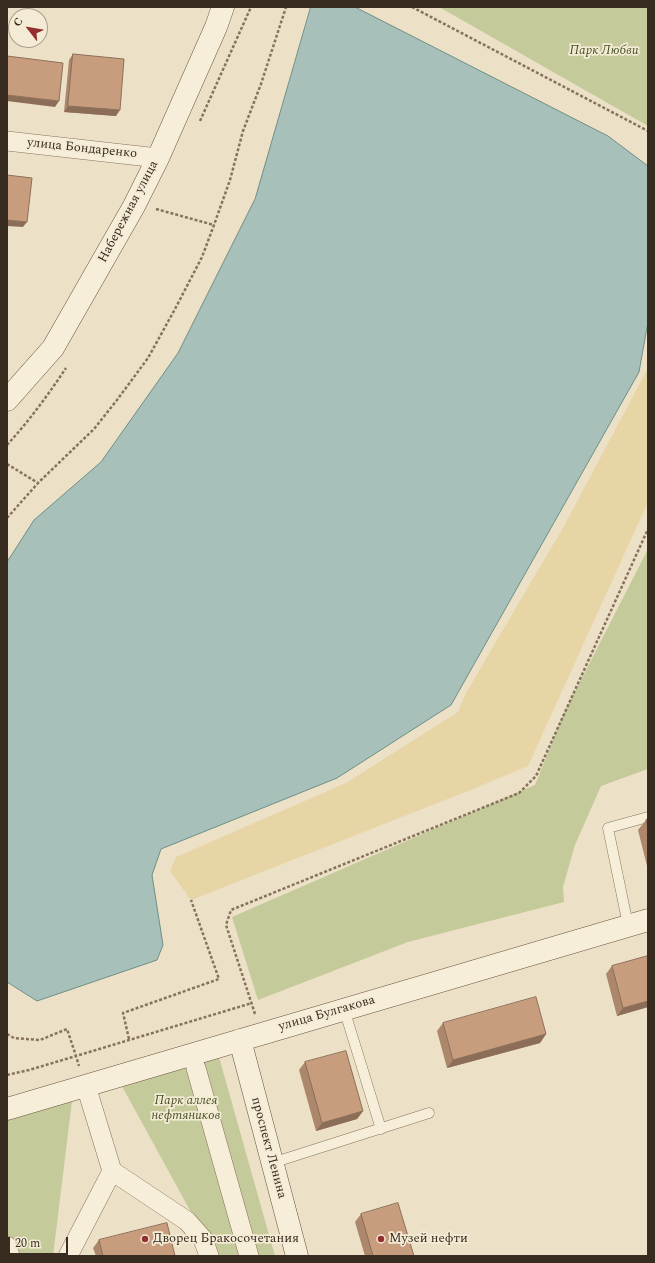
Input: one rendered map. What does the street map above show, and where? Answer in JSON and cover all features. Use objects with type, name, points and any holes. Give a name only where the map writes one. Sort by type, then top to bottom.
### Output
[{"type":"street","name":"Набережная улица","points":[[7,400],[53,348],[134,206],[158,158],[216,27],[223,7]]},
{"type":"street","name":"улица Бондаренко","points":[[7,141],[158,158]]},
{"type":"street","name":"улица Булгакова","points":[[7,1109],[638,923]]},
{"type":"street","name":"проспект Ленина","points":[[240,1040],[297,1256]]},
{"type":"street","points":[[196,1068],[246,1255]]},
{"type":"street","points":[[86,1086],[112,1172],[187,1221],[203,1240],[209,1256]]},
{"type":"street","points":[[68,1256],[112,1172]]},
{"type":"street","points":[[7,1246],[10,1256]]},
{"type":"lane","points":[[638,923],[608,828],[648,817]]},
{"type":"lane","points":[[344,1009],[381,1129]]},
{"type":"lane","points":[[272,1163],[429,1113]]},
{"type":"path","points":[[7,518],[38,483],[94,429],[148,358],[175,309],[202,257],[214,225],[230,180],[243,131],[286,7]]},
{"type":"path","points":[[412,7],[648,131]]},
{"type":"path","points":[[156,210],[214,225]]},
{"type":"path","points":[[7,464],[38,483]]},
{"type":"path","points":[[260,1034],[252,1003],[226,926],[231,910],[519,793],[536,776],[648,529]]},
{"type":"path","points":[[129,1039],[123,1013],[219,979],[191,900]]},
{"type":"path","points":[[7,1075],[29,1070],[252,1003]]},
{"type":"path","points":[[7,1034],[14,1038],[40,1040],[67,1029],[86,1086]]},
{"type":"green space","name":"Парк Любви","points":[[439,7],[648,7],[648,126]]},
{"type":"green space","points":[[648,549],[648,769],[601,786],[575,845],[563,887],[564,902],[408,942],[258,1000],[232,917],[535,785],[565,711]]},
{"type":"green space","name":"Парк аллея нефтяников","points":[[217,1050],[275,1256],[215,1256],[118,1079]]},
{"type":"green space","points":[[73,1093],[53,1256],[7,1256],[7,1112]]},
{"type":"sand","points":[[648,368],[648,502],[528,766],[191,900],[170,871],[176,857],[346,783],[458,712],[466,693],[564,526]]},
{"type":"water","points":[[311,7],[355,7],[608,136],[648,166],[648,322],[639,372],[451,705],[337,778],[161,849],[152,875],[163,945],[157,960],[37,1001],[7,982],[7,562],[34,520],[101,462],[178,353],[255,199]]},
{"type":"building","points":[[73,54],[124,59],[120,110],[68,106]]},
{"type":"building","points":[[7,56],[63,63],[59,101],[7,95]]},
{"type":"building","points":[[7,175],[32,178],[27,222],[7,220]]},
{"type":"building","points":[[648,956],[648,1001],[623,1008],[612,966]]},
{"type":"building","points":[[536,997],[546,1034],[453,1060],[443,1023]]},
{"type":"building","points":[[346,1051],[363,1111],[322,1123],[305,1062]]},
{"type":"building","name":"Музей нефти","points":[[398,1203],[414,1256],[373,1256],[361,1214]]},
{"type":"building","name":"Дворец Бракосочетания","points":[[167,1223],[175,1256],[103,1256],[99,1240]]},
{"type":"place","name":"Дворец Бракосочетания","points":[[145,1239]]},
{"type":"place","name":"Музей нефти","points":[[381,1239]]}]
